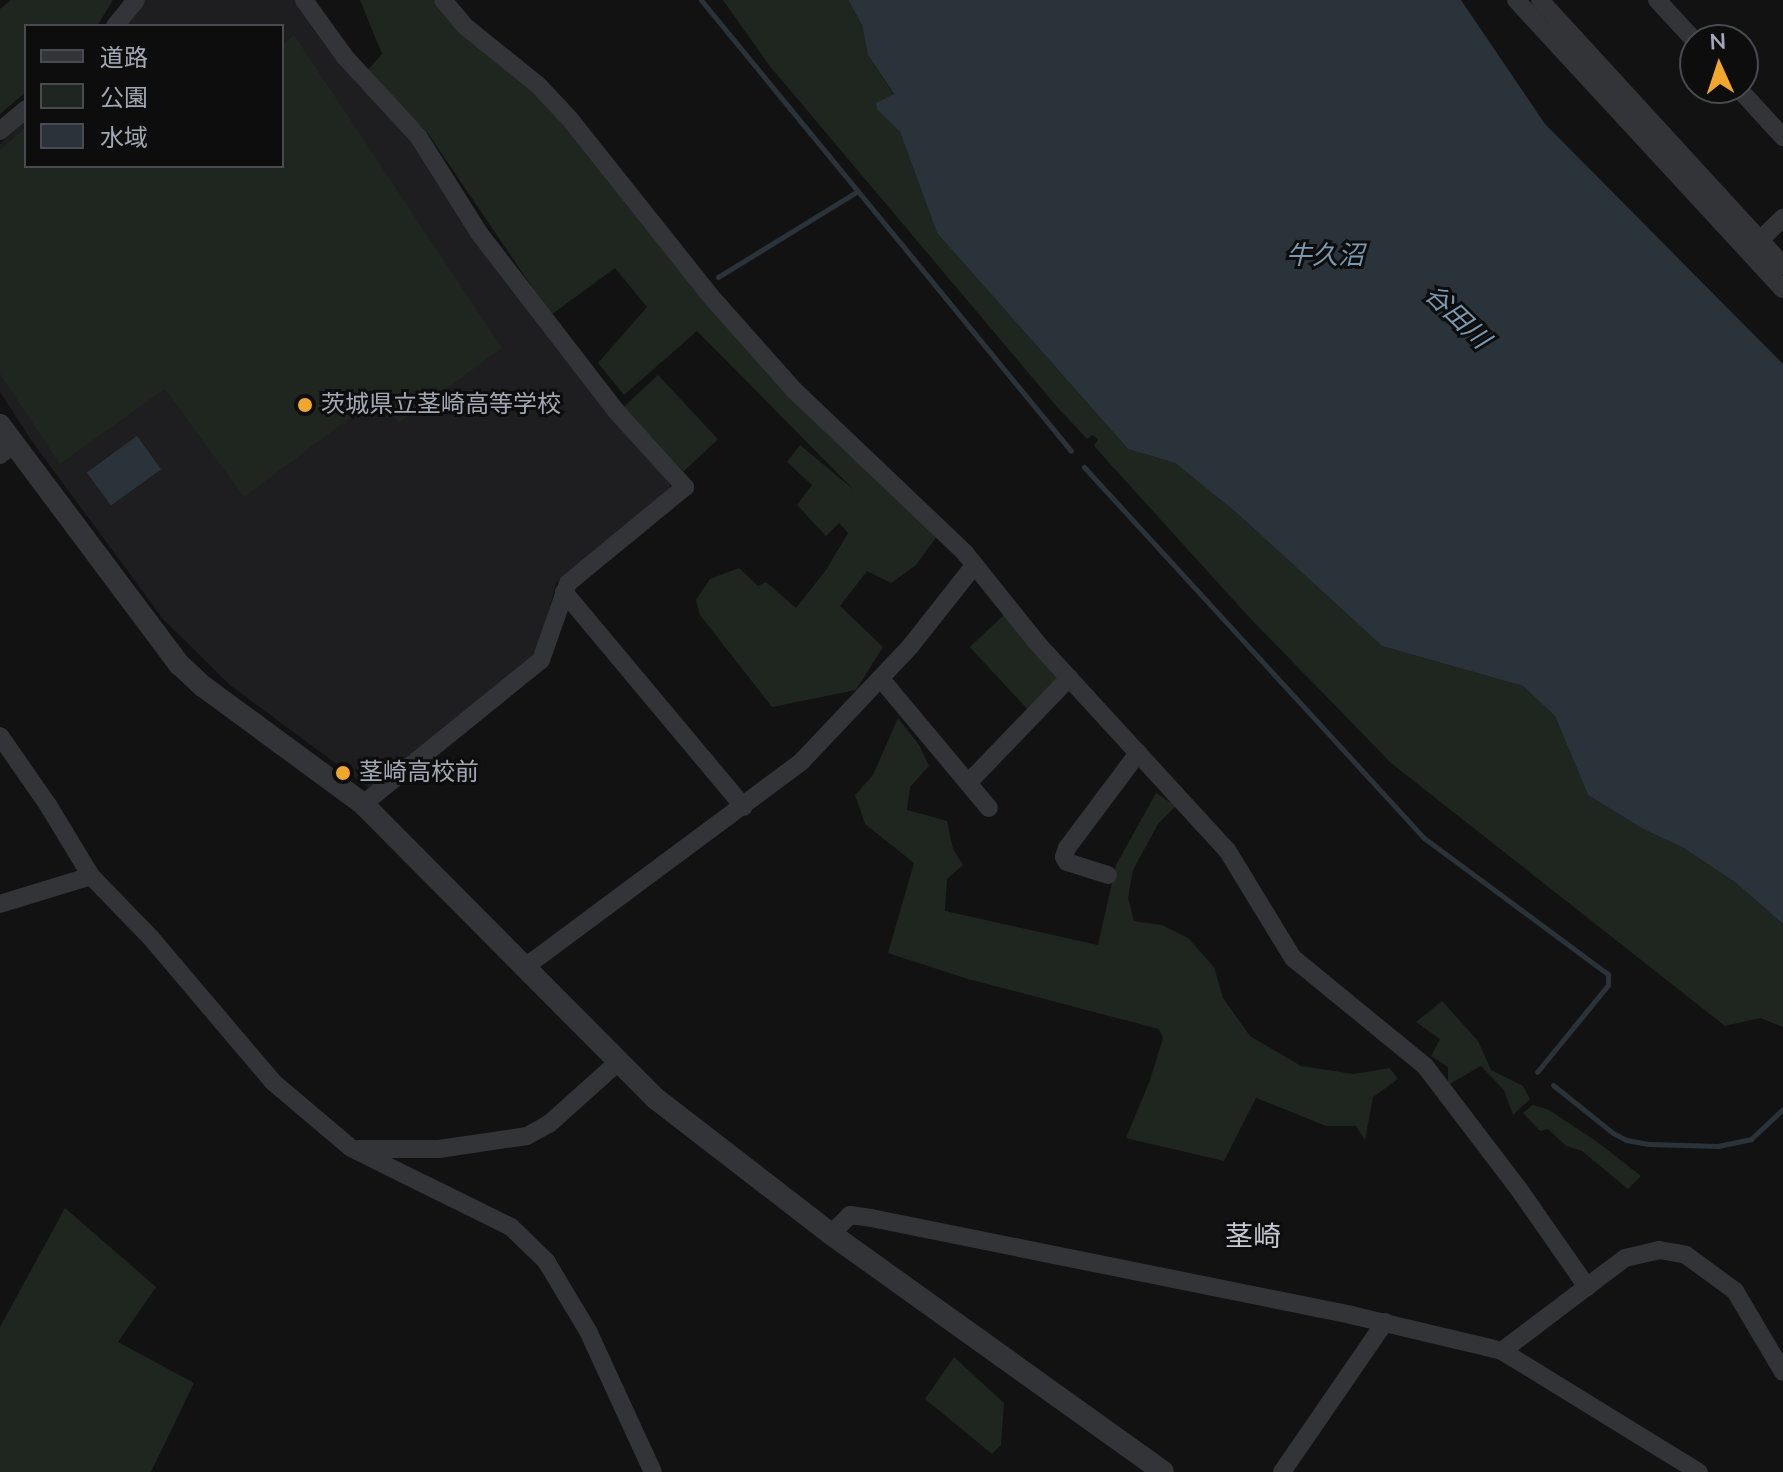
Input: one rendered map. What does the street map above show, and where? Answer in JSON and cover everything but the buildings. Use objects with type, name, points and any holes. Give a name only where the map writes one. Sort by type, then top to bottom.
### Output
[{"type":"street","points":[[117,24],[136,0]]},
{"type":"street","points":[[304,0],[345,57],[418,136],[479,233],[616,411],[685,487],[568,583],[541,660],[363,804]]},
{"type":"street","points":[[443,0],[466,27],[538,85],[569,118],[746,339],[845,441],[965,553],[973,567],[1069,678],[1227,850],[1293,958],[1425,1066],[1518,1188],[1587,1287]]},
{"type":"street","points":[[1516,0],[1783,289]]},
{"type":"street","points":[[1657,0],[1679,24]]},
{"type":"street","points":[[1547,2],[1783,265]]},
{"type":"street","points":[[1753,104],[1783,137]]},
{"type":"street","points":[[0,131],[24,111]]},
{"type":"street","points":[[1760,240],[1783,218]]},
{"type":"street","points":[[0,425],[7,450],[179,664],[204,687],[363,804],[617,1063],[688,1127],[831,1234],[1163,1472]]},
{"type":"street","points":[[525,967],[802,761],[881,679],[973,567]]},
{"type":"street","points":[[564,592],[744,807]]},
{"type":"street","points":[[968,783],[1069,678]]},
{"type":"street","points":[[881,679],[989,808]]},
{"type":"street","points":[[0,736],[48,805],[91,876],[170,959],[273,1082],[351,1148],[511,1227],[532,1245],[546,1261],[588,1331],[653,1472]]},
{"type":"street","points":[[1108,875],[1067,862],[1064,857],[1067,848],[1138,753]]},
{"type":"street","points":[[0,904],[91,876]]},
{"type":"street","points":[[351,1148],[439,1149],[527,1136],[549,1124],[617,1063]]},
{"type":"street","points":[[831,1234],[850,1215],[871,1218],[1385,1322],[1502,1351],[1699,1472]]},
{"type":"street","points":[[1502,1351],[1625,1258],[1659,1250],[1686,1255],[1735,1291],[1783,1372]]},
{"type":"street","points":[[1282,1472],[1385,1322]]},
{"type":"shaded area","name":"茨城県立茎崎高等学校","points":[[144,0],[295,0],[352,77],[415,145],[670,481],[670,488],[556,583],[537,657],[369,788],[231,686],[163,619],[31,440],[0,392],[0,144],[24,123],[24,168],[284,168],[284,24],[126,24]]},
{"type":"green space","points":[[11,0],[113,0],[98,24],[24,24],[24,94],[0,114],[0,9]]},
{"type":"green space","points":[[360,0],[433,0],[442,12],[535,90],[937,536],[916,565],[891,583],[867,571],[840,606],[883,647],[856,690],[772,707],[700,615],[696,600],[710,579],[739,568],[758,586],[766,582],[796,608],[826,570],[848,533],[839,523],[826,536],[797,505],[812,485],[787,462],[800,445],[854,490],[697,331],[624,395],[598,363],[647,307],[615,268],[551,315],[427,132],[367,71],[382,54]]},
{"type":"green space","points":[[723,0],[848,0],[862,25],[868,55],[894,95],[877,108],[900,132],[937,233],[1128,449],[1175,463],[1238,514],[1382,646],[1523,686],[1555,716],[1588,795],[1643,829],[1682,847],[1736,883],[1783,924],[1783,1027],[1760,1018],[1725,1026],[1391,763],[1248,616],[1094,446],[1098,439],[1092,435],[1087,439],[1058,408],[768,64]]},
{"type":"green space","points":[[294,35],[502,348],[399,423],[379,396],[244,497],[165,389],[60,464],[0,374],[0,150],[24,129],[24,168],[284,168],[284,42]]},
{"type":"green space","points":[[658,375],[718,439],[684,471],[624,407]]},
{"type":"green space","points":[[1004,615],[1063,679],[1029,711],[970,647]]},
{"type":"green space","points":[[898,718],[919,745],[929,766],[910,787],[907,810],[947,821],[953,849],[963,865],[947,879],[945,911],[1098,945],[1116,865],[1156,793],[1176,806],[1158,824],[1133,870],[1128,898],[1134,921],[1162,925],[1188,938],[1214,967],[1223,998],[1250,1036],[1301,1066],[1354,1074],[1390,1068],[1398,1079],[1373,1097],[1365,1140],[1356,1126],[1326,1126],[1256,1098],[1224,1161],[1126,1138],[1163,1038],[1159,1029],[968,979],[888,953],[914,863],[865,824],[855,795],[873,775]]},
{"type":"green space","points":[[1442,1001],[1478,1041],[1491,1070],[1523,1086],[1530,1099],[1513,1115],[1504,1090],[1481,1066],[1448,1085],[1448,1067],[1431,1056],[1440,1039],[1416,1022]]},
{"type":"green space","points":[[1533,1105],[1549,1110],[1641,1176],[1628,1189],[1582,1151],[1566,1146],[1548,1129],[1540,1131],[1523,1113]]},
{"type":"green space","points":[[65,1208],[156,1287],[118,1342],[194,1383],[151,1472],[0,1472],[0,1327]]},
{"type":"green space","points":[[954,1357],[1004,1403],[1001,1445],[992,1454],[925,1399]]},
{"type":"water","name":"牛久沼","points":[[848,0],[1461,0],[1545,124],[1783,364],[1783,924],[1736,883],[1682,847],[1643,829],[1588,795],[1555,716],[1523,686],[1382,646],[1238,514],[1175,463],[1128,449],[937,233],[900,132],[877,109],[876,103],[894,94],[868,55],[862,25]]},
{"type":"water","points":[[137,436],[161,469],[111,506],[87,472]]},
{"type":"waterway","points":[[701,0],[1071,451]]},
{"type":"waterway","points":[[718,277],[858,191]]},
{"type":"waterway","points":[[1084,467],[1424,838],[1608,974],[1608,985],[1537,1072]]},
{"type":"waterway","points":[[1553,1085],[1613,1133],[1626,1140],[1649,1144],[1718,1146],[1751,1139],[1783,1109]]},
{"type":"place","name":"茨城県立茎崎高等学校","points":[[305,405]]},
{"type":"place","name":"茎崎高校前","points":[[343,773]]},
{"type":"district","name":"茎崎","points":[[1253,1237]]},
{"type":"water label","name":"谷田川","points":[[1457,317]]}]
